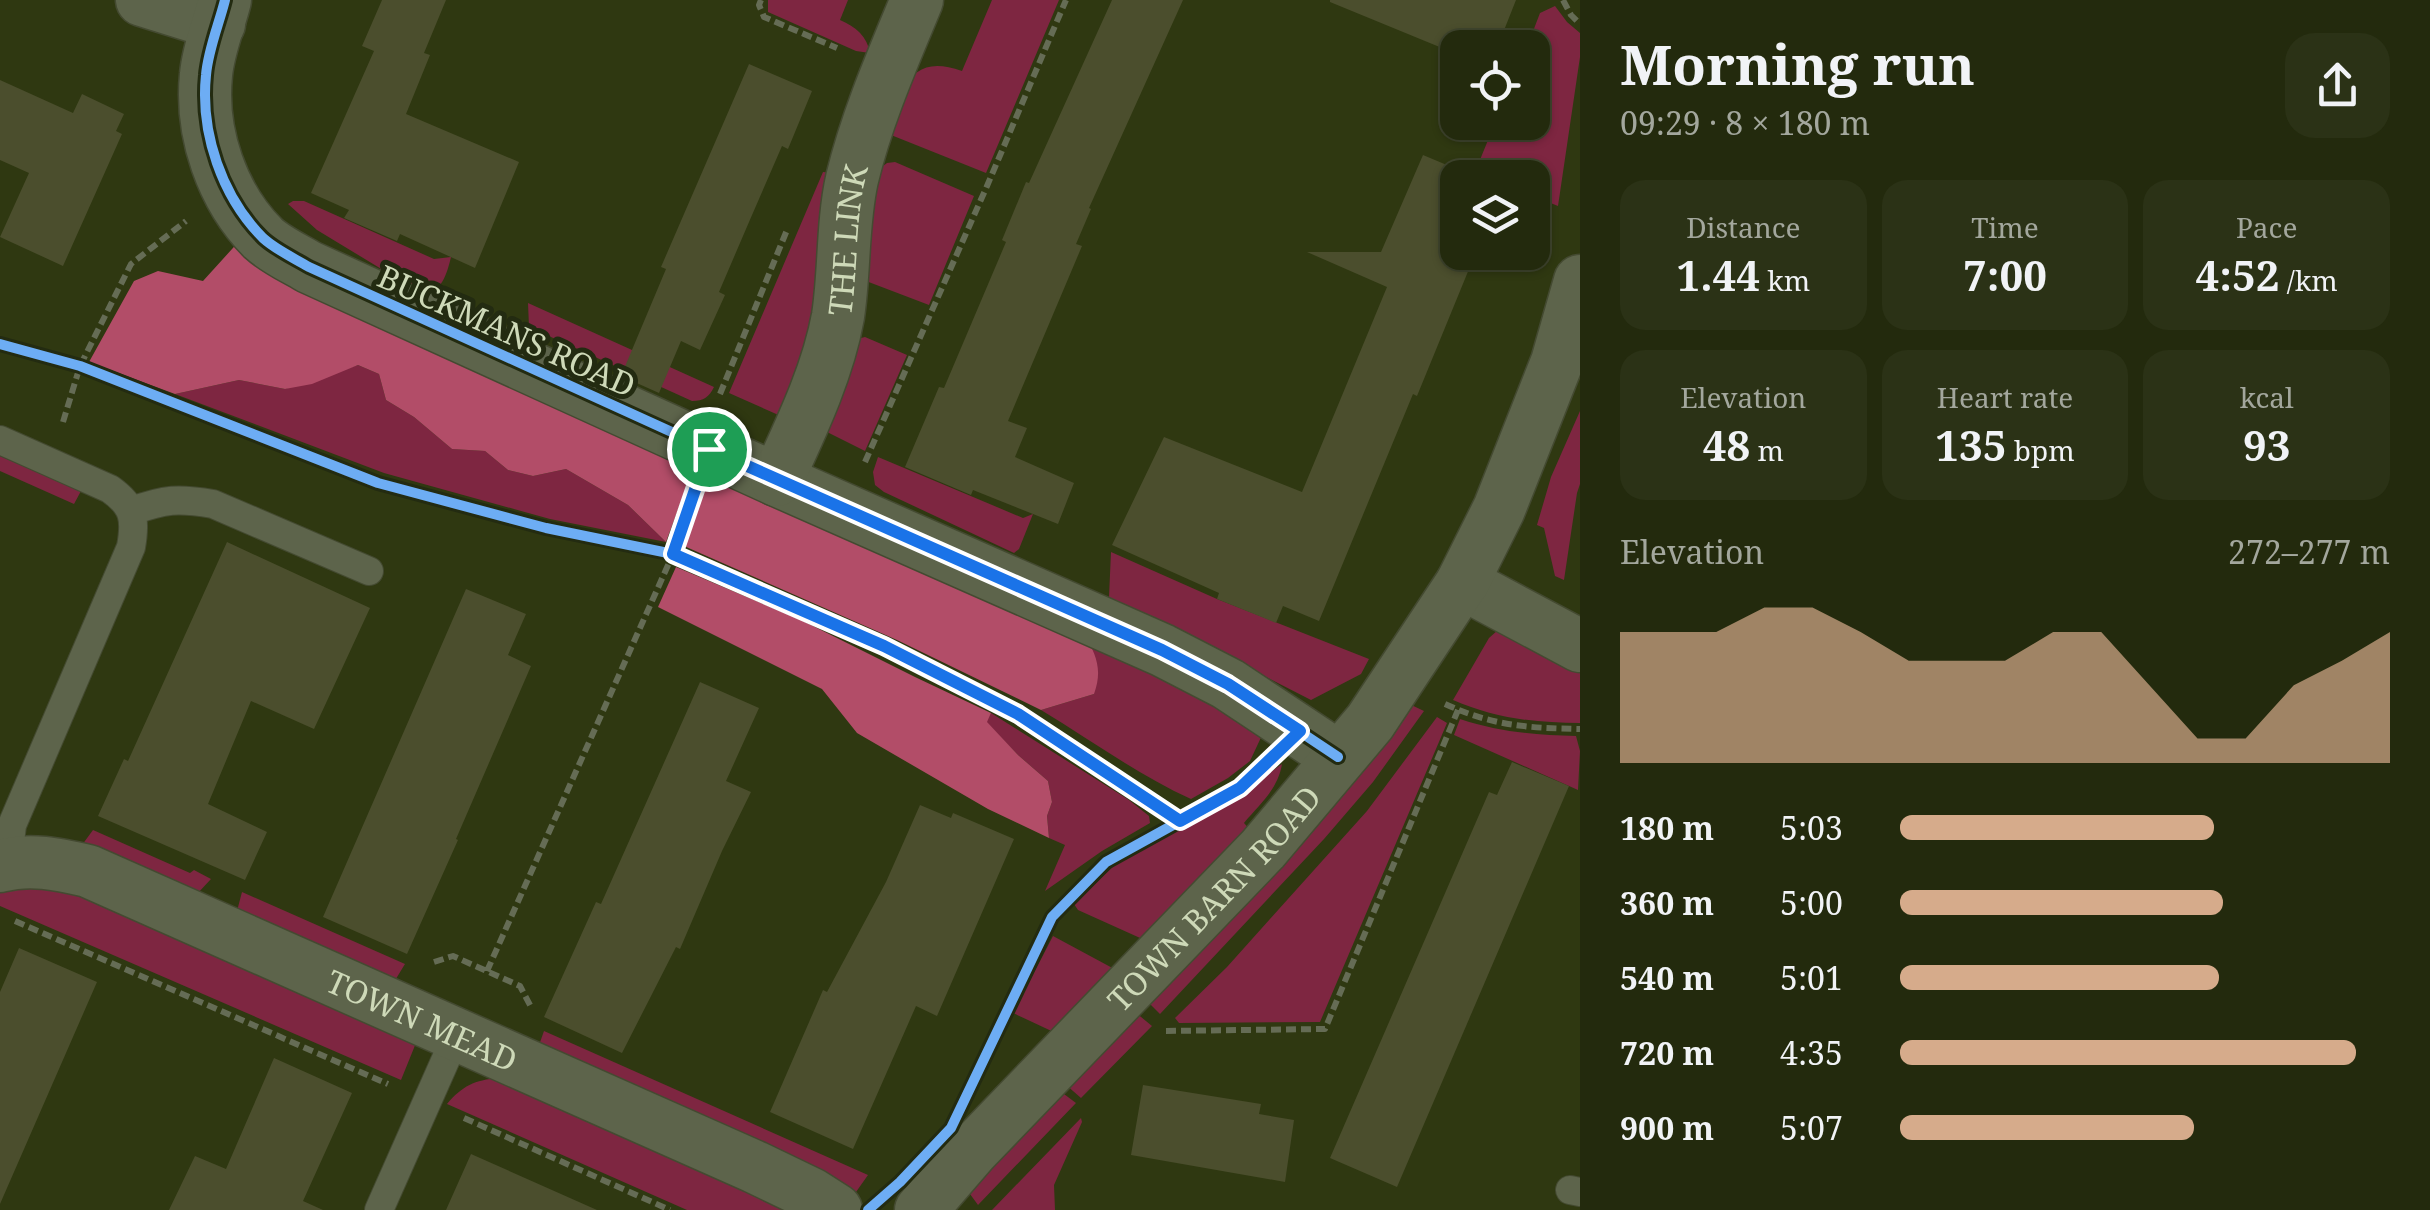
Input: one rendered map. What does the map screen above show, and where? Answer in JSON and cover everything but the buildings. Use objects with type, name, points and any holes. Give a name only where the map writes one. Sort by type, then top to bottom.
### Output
[{"type":"street","points":[[142,0],[222,12]]},
{"type":"street","name":"THE LINK","points":[[777,480],[810,404],[838,316],[844,226],[868,124],[918,0]]},
{"type":"street","name":"BUCKMANS ROAD","points":[[222,12],[206,74],[206,123],[219,170],[244,216],[266,241],[309,267],[1178,659],[1228,684],[1338,758]]},
{"type":"street","name":"TOWN BARN ROAD","points":[[920,1210],[972,1151],[1264,849],[1370,722],[1462,583],[1499,509],[1558,362],[1580,282]]},
{"type":"street","points":[[1462,583],[1580,646]]},
{"type":"street","name":"TOWN MEAD","points":[[7,864],[50,862],[88,871],[755,1167],[836,1210]]},
{"type":"lane","points":[[0,440],[110,489],[132,511],[134,529],[131,547],[12,825],[7,864]]},
{"type":"lane","points":[[132,511],[161,500],[213,504],[368,570]]},
{"type":"lane","points":[[378,1210],[457,1034]]},
{"type":"path","points":[[761,0],[764,17],[858,57],[891,63]]},
{"type":"path","points":[[844,509],[1066,0]]},
{"type":"path","points":[[1564,0],[1580,24]]},
{"type":"path","points":[[50,462],[80,366],[131,264],[201,210],[244,216]]},
{"type":"path","points":[[487,972],[673,554],[715,406],[790,223]]},
{"type":"path","points":[[64,362],[98,373]]},
{"type":"path","points":[[654,551],[690,562]]},
{"type":"path","points":[[1155,1031],[1324,1030],[1458,710]]},
{"type":"path","points":[[0,914],[670,1210]]},
{"type":"shaded area","points":[[768,0],[848,0],[840,20],[860,33],[870,53],[856,51],[768,12]]},
{"type":"shaded area","points":[[992,0],[1059,0],[986,173],[886,133],[903,91],[918,72],[944,66],[962,71]]},
{"type":"shaded area","points":[[1555,6],[1580,33],[1580,57],[1558,206],[1550,203],[1550,160],[1480,160],[1488,140],[1550,140],[1550,30],[1534,30],[1540,13]]},
{"type":"shaded area","points":[[895,162],[974,196],[929,305],[866,281],[869,220],[879,169]]},
{"type":"shaded area","points":[[823,172],[834,173],[822,288],[783,417],[729,393]]},
{"type":"shaded area","points":[[304,201],[434,259],[451,257],[445,276],[434,291],[421,293],[317,230],[288,204]]},
{"type":"shaded area","points":[[242,238],[694,466],[666,542],[628,505],[566,469],[533,476],[508,470],[485,451],[452,449],[414,417],[386,400],[379,374],[358,365],[312,384],[285,389],[239,380],[175,394],[89,362],[134,281],[158,271],[203,281]]},
{"type":"shaded area","points":[[528,303],[714,387],[706,398],[692,401],[529,327]]},
{"type":"shaded area","points":[[865,337],[907,355],[865,451],[824,429],[857,339]]},
{"type":"shaded area","points":[[358,365],[379,374],[386,400],[414,417],[452,449],[485,451],[508,470],[533,476],[566,469],[628,505],[666,542],[550,519],[384,473],[175,394],[239,380],[285,389]]},
{"type":"shaded area","points":[[1580,411],[1580,484],[1564,580],[1555,576],[1544,528],[1537,525],[1551,477]]},
{"type":"shaded area","points":[[0,456],[81,491],[74,504],[0,471]]},
{"type":"shaded area","points":[[878,457],[1023,518],[1033,514],[1019,549],[1014,553],[884,492],[875,485],[873,472]]},
{"type":"shaded area","points":[[714,464],[1084,633],[1097,662],[1094,694],[1041,710],[897,640],[684,546]]},
{"type":"shaded area","points":[[1111,552],[1369,659],[1361,674],[1311,700],[1109,597]]},
{"type":"shaded area","points":[[676,567],[801,620],[991,713],[987,722],[1048,781],[1052,802],[1047,816],[1049,838],[988,809],[857,733],[822,689],[658,607]]},
{"type":"shaded area","points":[[1498,630],[1580,670],[1580,723],[1515,718],[1453,700],[1489,638]]},
{"type":"shaded area","points":[[1084,633],[1264,731],[1250,761],[1191,799],[1041,710],[1094,694]]},
{"type":"shaded area","points":[[1405,702],[1424,711],[1373,782],[1160,1014],[1146,1000]]},
{"type":"shaded area","points":[[991,713],[1129,800],[1149,816],[1150,823],[1045,891],[1065,845],[1049,838],[1047,816],[1052,802],[1048,781],[986,722]]},
{"type":"shaded area","points":[[1437,717],[1447,723],[1320,1022],[1179,1023],[1175,1018],[1227,967],[1367,811]]},
{"type":"shaded area","points":[[1460,719],[1517,732],[1576,736],[1580,751],[1578,790],[1454,735]]},
{"type":"shaded area","points":[[1282,764],[1272,789],[1244,823],[1252,832],[1149,942],[1078,910],[1074,904],[1118,862],[1221,807]]},
{"type":"shaded area","points":[[93,830],[211,879],[197,894],[82,845]]},
{"type":"shaded area","points":[[54,878],[418,1038],[401,1080],[0,906],[0,883]]},
{"type":"shaded area","points":[[242,892],[405,964],[394,982],[237,911]]},
{"type":"shaded area","points":[[1053,936],[1118,971],[1060,1035],[1013,1013]]},
{"type":"shaded area","points":[[1135,1012],[1152,1026],[1081,1098],[1065,1084]]},
{"type":"shaded area","points":[[544,1031],[868,1175],[856,1192],[538,1048]]},
{"type":"shaded area","points":[[498,1078],[790,1210],[687,1210],[447,1104],[470,1085]]},
{"type":"shaded area","points":[[1060,1091],[1076,1103],[978,1205],[970,1194],[971,1186]]},
{"type":"shaded area","points":[[1081,1118],[1054,1185],[1055,1210],[992,1210]]},
{"type":"cycle path","points":[[225,0],[206,75],[211,141],[225,184],[236,203],[274,246],[309,267],[777,480],[1162,650],[1228,684],[1338,757]]},
{"type":"cycle path","points":[[0,344],[80,366],[378,483],[546,528],[673,554],[884,646],[1018,714],[1180,821]]},
{"type":"cycle path","points":[[868,1210],[951,1128],[1052,917],[1106,862],[1240,788],[1299,731]]},
{"type":"route","points":[[709,449],[1162,650],[1228,684],[1300,731],[1240,788],[1180,821],[1018,714],[884,646],[673,554],[709,449]]}]
